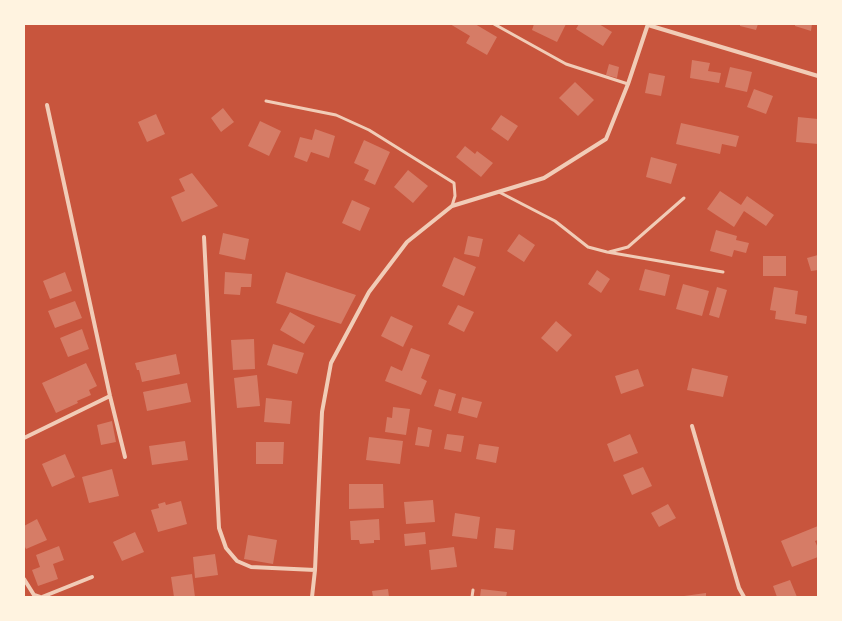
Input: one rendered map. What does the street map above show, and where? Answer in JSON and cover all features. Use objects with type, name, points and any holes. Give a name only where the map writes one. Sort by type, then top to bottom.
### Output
[{"type":"street","points":[[312,597],[315,570],[322,412],[331,363],[369,292],[407,242],[452,206],[544,178],[606,139],[628,84],[648,24],[818,76]]},
{"type":"street","points":[[48,105],[110,396],[125,457]]},
{"type":"street","points":[[204,237],[219,528],[226,548],[237,561],[251,567],[315,570]]},
{"type":"street","points":[[24,438],[110,396]]},
{"type":"street","points":[[692,426],[739,588],[744,597]]},
{"type":"street","points":[[24,579],[34,595],[41,597],[92,577]]},
{"type":"lane","points":[[494,24],[566,64],[628,84]]},
{"type":"lane","points":[[266,101],[336,115],[369,130],[454,183],[455,196],[452,206]]},
{"type":"lane","points":[[498,192],[555,221],[588,247],[607,252],[724,272]]},
{"type":"lane","points":[[607,252],[628,247],[684,198]]},
{"type":"lane","points":[[472,590],[472,597]]},
{"type":"building","points":[[450,24],[475,24],[497,37],[487,55],[466,43],[470,36]]},
{"type":"building","points":[[534,24],[566,24],[557,42],[532,30]]},
{"type":"building","points":[[579,24],[599,24],[612,32],[603,46],[576,29]]},
{"type":"building","points":[[740,24],[758,24],[756,30],[740,26]]},
{"type":"building","points":[[795,24],[812,24],[811,31],[795,26]]},
{"type":"building","points":[[692,60],[710,63],[708,71],[721,73],[719,83],[690,78]]},
{"type":"building","points":[[609,64],[619,67],[617,78],[606,75]]},
{"type":"building","points":[[730,67],[752,72],[747,92],[725,87]]},
{"type":"building","points":[[649,73],[665,76],[661,96],[645,93]]},
{"type":"building","points":[[575,82],[594,100],[578,116],[559,98]]},
{"type":"building","points":[[754,89],[773,96],[766,114],[747,107]]},
{"type":"building","points":[[223,108],[234,122],[221,132],[211,118]]},
{"type":"building","points":[[156,114],[165,134],[147,142],[138,122]]},
{"type":"building","points":[[501,115],[518,126],[508,141],[491,129]]},
{"type":"building","points":[[798,117],[818,119],[818,144],[796,142]]},
{"type":"building","points":[[260,121],[281,131],[269,156],[248,146]]},
{"type":"building","points":[[681,123],[739,136],[736,147],[722,144],[720,154],[676,144]]},
{"type":"building","points":[[315,129],[335,136],[329,158],[311,152],[307,162],[294,157],[300,137],[312,140]]},
{"type":"building","points":[[364,140],[390,152],[375,185],[364,180],[369,170],[354,163]]},
{"type":"building","points":[[465,146],[475,154],[477,151],[493,163],[481,177],[456,157]]},
{"type":"building","points":[[651,157],[677,164],[671,184],[646,177]]},
{"type":"building","points":[[408,170],[428,186],[413,203],[394,187]]},
{"type":"building","points":[[192,173],[218,206],[182,222],[171,197],[185,191],[179,179]]},
{"type":"building","points":[[720,191],[741,205],[747,196],[774,215],[766,226],[744,211],[734,227],[707,209]]},
{"type":"building","points":[[352,200],[370,208],[360,231],[342,223]]},
{"type":"building","points":[[716,230],[737,236],[736,240],[749,243],[746,253],[734,250],[732,257],[710,251]]},
{"type":"building","points":[[223,233],[249,239],[245,260],[219,254]]},
{"type":"building","points":[[519,234],[535,245],[524,262],[507,251]]},
{"type":"building","points":[[468,236],[483,239],[479,257],[464,254]]},
{"type":"building","points":[[818,255],[818,270],[811,271],[807,258]]},
{"type":"building","points":[[763,256],[786,256],[786,276],[763,276]]},
{"type":"building","points":[[454,257],[476,267],[464,296],[442,286]]},
{"type":"building","points":[[645,269],[670,275],[665,296],[639,290]]},
{"type":"building","points":[[597,270],[610,279],[601,293],[588,284]]},
{"type":"building","points":[[65,272],[72,291],[50,299],[43,281]]},
{"type":"building","points":[[225,272],[252,274],[251,287],[241,287],[240,295],[224,294]]},
{"type":"building","points":[[286,272],[356,295],[341,324],[276,303]]},
{"type":"building","points":[[683,284],[709,291],[702,316],[676,309]]},
{"type":"building","points":[[717,287],[727,290],[719,318],[709,315]]},
{"type":"building","points":[[774,287],[798,291],[795,314],[807,316],[806,324],[775,319],[776,311],[770,310]]},
{"type":"building","points":[[75,301],[82,318],[55,328],[48,311]]},
{"type":"building","points":[[458,305],[474,312],[464,332],[448,324]]},
{"type":"building","points":[[290,312],[315,326],[304,344],[280,330]]},
{"type":"building","points":[[391,316],[413,326],[403,347],[381,336]]},
{"type":"building","points":[[556,321],[572,335],[557,352],[541,338]]},
{"type":"building","points":[[82,329],[89,349],[68,357],[60,338]]},
{"type":"building","points":[[254,339],[255,369],[233,370],[231,340]]},
{"type":"building","points":[[273,344],[304,353],[297,374],[267,365]]},
{"type":"building","points":[[411,348],[430,355],[421,378],[427,381],[421,395],[385,381],[391,366],[402,371]]},
{"type":"building","points":[[176,354],[180,374],[142,382],[139,370],[137,370],[135,363]]},
{"type":"building","points":[[86,363],[97,386],[89,390],[91,395],[56,413],[42,383]]},
{"type":"building","points":[[692,368],[728,376],[723,397],[687,390]]},
{"type":"building","points":[[638,369],[644,386],[621,394],[615,376]]},
{"type":"building","points":[[257,375],[260,406],[237,408],[234,378]]},
{"type":"building","points":[[187,383],[191,402],[147,411],[143,392]]},
{"type":"building","points":[[439,389],[456,394],[451,411],[434,406]]},
{"type":"building","points":[[462,397],[482,402],[477,418],[458,413]]},
{"type":"building","points":[[266,398],[292,401],[290,424],[264,422]]},
{"type":"building","points":[[393,407],[410,409],[406,435],[385,432],[387,417],[392,418]]},
{"type":"building","points":[[112,421],[116,442],[101,445],[97,425]]},
{"type":"building","points":[[418,427],[432,430],[429,447],[415,445]]},
{"type":"building","points":[[447,434],[464,436],[461,452],[444,449]]},
{"type":"building","points":[[630,434],[638,453],[614,462],[607,444]]},
{"type":"building","points":[[369,437],[403,441],[400,464],[366,460]]},
{"type":"building","points":[[185,441],[188,460],[152,465],[149,446]]},
{"type":"building","points":[[256,442],[284,442],[283,464],[256,464]]},
{"type":"building","points":[[479,444],[499,447],[496,463],[476,459]]},
{"type":"building","points":[[65,454],[75,477],[52,487],[42,464]]},
{"type":"building","points":[[643,467],[652,486],[632,495],[623,475]]},
{"type":"building","points":[[112,469],[119,496],[89,503],[82,477]]},
{"type":"building","points":[[349,484],[383,484],[384,508],[349,509]]},
{"type":"building","points":[[433,500],[435,522],[406,524],[404,502]]},
{"type":"building","points":[[181,501],[187,524],[158,532],[151,510],[159,508],[158,504],[165,502],[166,505]]},
{"type":"building","points":[[668,504],[676,518],[659,527],[651,513]]},
{"type":"building","points":[[455,513],[480,517],[477,539],[452,536]]},
{"type":"building","points":[[37,519],[47,540],[26,549],[24,545],[24,526]]},
{"type":"building","points":[[379,519],[380,540],[374,540],[374,543],[360,544],[359,540],[351,540],[350,521]]},
{"type":"building","points":[[818,526],[818,540],[815,541],[818,548],[818,557],[792,567],[781,541]]},
{"type":"building","points":[[496,528],[515,530],[513,550],[494,548]]},
{"type":"building","points":[[135,532],[144,552],[122,561],[113,542]]},
{"type":"building","points":[[425,532],[426,544],[405,546],[404,534]]},
{"type":"building","points":[[248,535],[277,540],[273,564],[244,559]]},
{"type":"building","points":[[59,546],[64,560],[53,564],[58,579],[38,586],[32,570],[40,567],[36,555]]},
{"type":"building","points":[[454,547],[457,567],[431,570],[429,550]]},
{"type":"building","points":[[215,554],[218,575],[195,578],[193,557]]},
{"type":"building","points":[[192,574],[195,597],[174,597],[171,577]]},
{"type":"building","points":[[790,580],[797,597],[777,597],[773,586]]},
{"type":"building","points":[[388,589],[389,597],[373,597],[372,591]]},
{"type":"building","points":[[481,589],[507,592],[506,597],[480,597]]},
{"type":"building","points":[[706,593],[706,597],[684,597],[684,596]]}]
